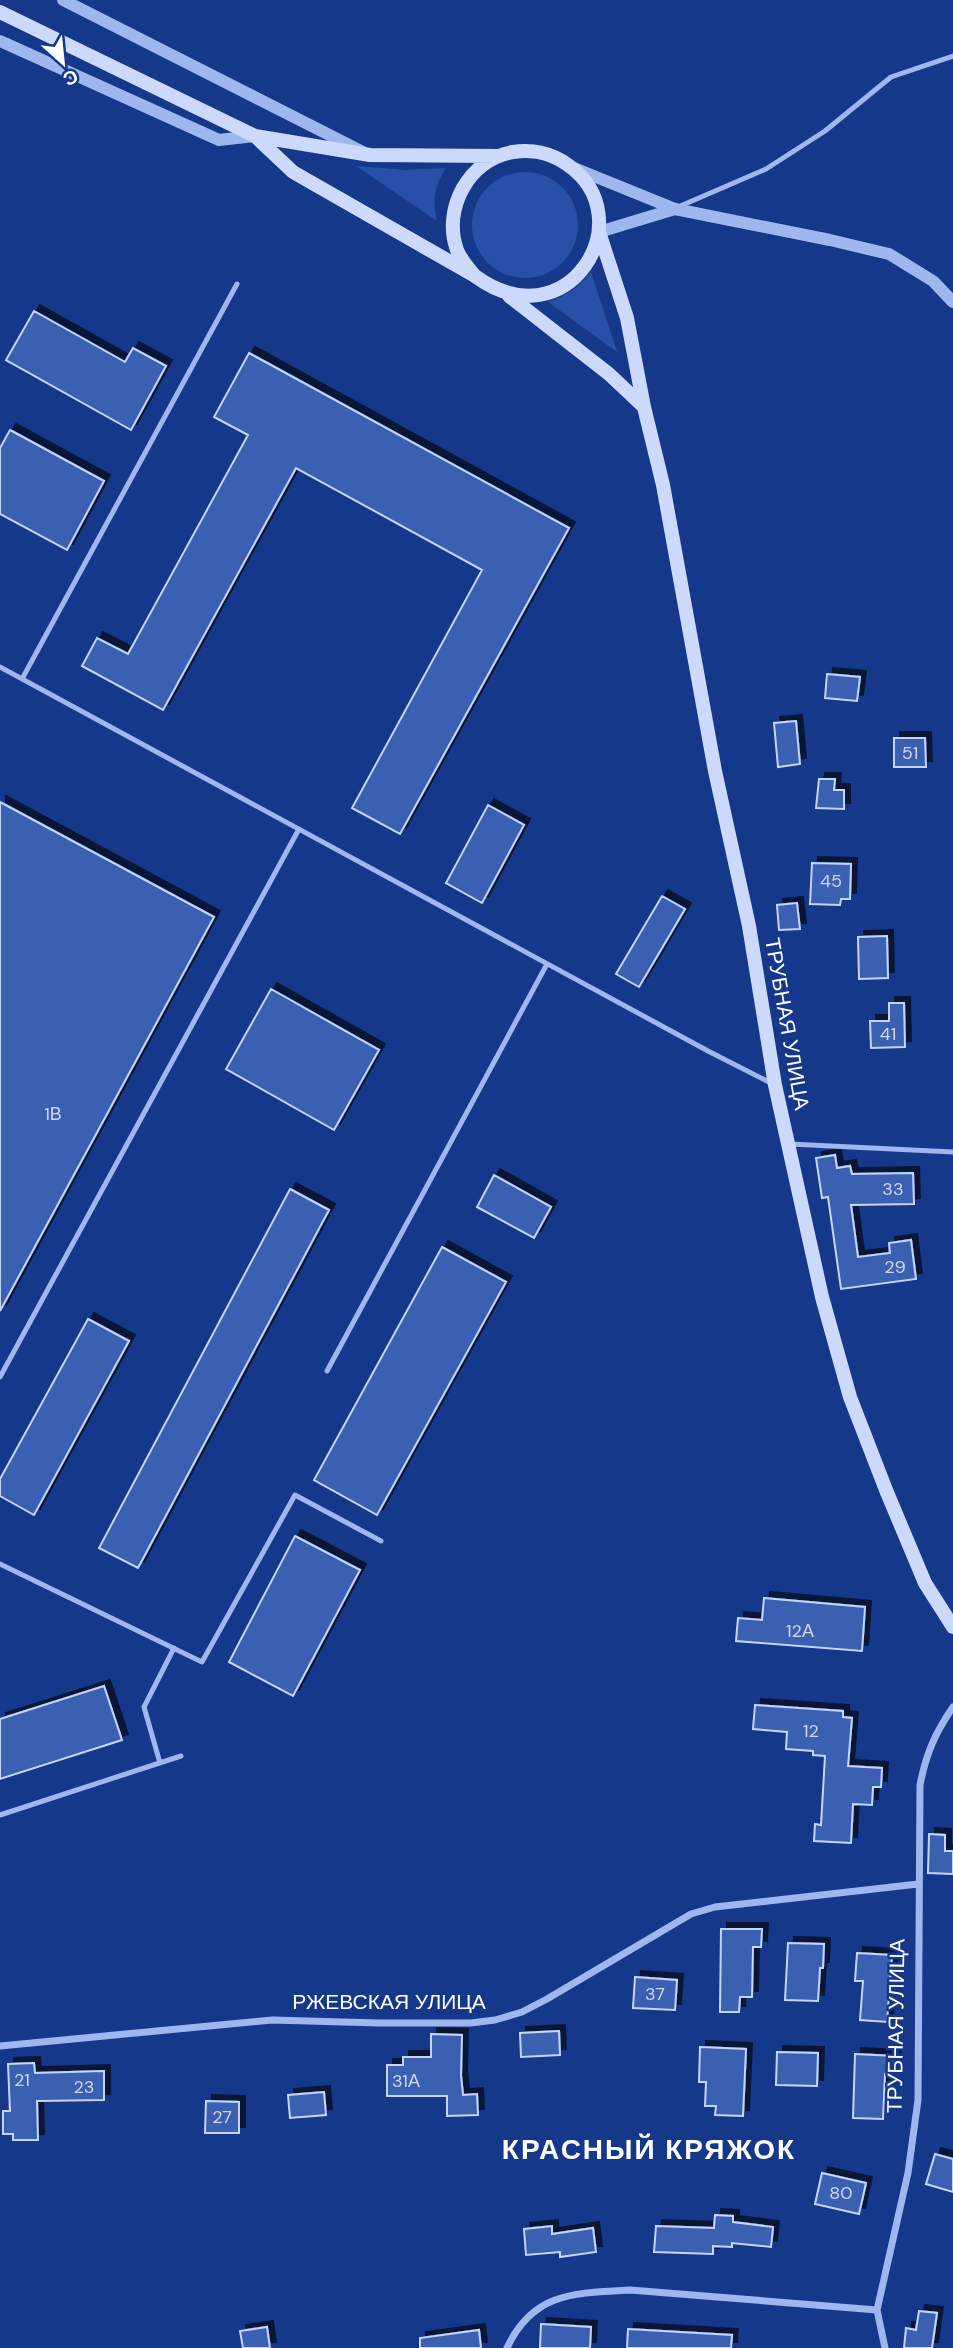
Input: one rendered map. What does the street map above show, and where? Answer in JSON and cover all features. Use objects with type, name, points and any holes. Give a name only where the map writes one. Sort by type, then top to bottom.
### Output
[{"type":"main road","points":[[0,12],[255,136],[370,155],[499,156],[529,151],[546,153],[574,168],[586,182],[595,200],[599,232],[588,262],[577,276],[561,288],[544,295],[508,295]]},
{"type":"main road","points":[[255,136],[293,173],[475,276],[491,288],[508,295],[609,374],[644,407]]},
{"type":"main road","points":[[475,276],[457,249],[453,214],[457,200],[471,176],[499,156]]},
{"type":"main road","name":"ТРУБНАЯ УЛИЦА","points":[[599,232],[627,318],[644,407],[663,485],[715,771],[749,926],[775,1085],[822,1297],[850,1397],[925,1583],[953,1627]]},
{"type":"street","points":[[63,0],[370,155]]},
{"type":"street","points":[[0,41],[219,140],[255,136]]},
{"type":"street","points":[[574,168],[675,209],[889,254],[933,281],[953,302]]},
{"type":"street","points":[[599,232],[675,209]]},
{"type":"street","name":"ТРУБНАЯ УЛИЦА","points":[[886,2348],[877,2310],[908,2173],[918,2100],[920,1785],[934,1734],[953,1707]]},
{"type":"street","name":"РЖЕВСКАЯ УЛИЦА","points":[[0,2046],[272,2020],[471,2023],[495,2020],[539,2004],[691,1914],[715,1907],[918,1884]]},
{"type":"street","points":[[507,2348],[521,2322],[531,2312],[569,2295],[630,2290],[877,2310]]},
{"type":"lane","points":[[675,209],[766,170],[825,131],[891,77],[953,56]]},
{"type":"lane","points":[[22,678],[237,285]]},
{"type":"lane","points":[[0,667],[775,1085]]},
{"type":"lane","points":[[0,1377],[299,829]]},
{"type":"lane","points":[[327,1371],[547,964]]},
{"type":"lane","points":[[787,1144],[953,1152]]},
{"type":"lane","points":[[0,1563],[202,1662],[295,1495],[381,1541]]},
{"type":"lane","points":[[160,1763],[144,1707],[174,1648]]},
{"type":"lane","points":[[0,1815],[181,1756]]},
{"type":"shaded area","points":[[356,166],[406,170],[446,168],[435,194],[437,221]]},
{"type":"shaded area","points":[[525,172],[545,176],[563,187],[574,205],[578,225],[574,245],[563,263],[545,274],[525,278],[505,274],[487,263],[476,245],[472,225],[476,205],[487,187],[505,176]]},
{"type":"shaded area","points":[[591,272],[617,352],[548,302],[572,290]]},
{"type":"building","points":[[34,311],[125,362],[133,348],[166,366],[131,430],[6,360]]},
{"type":"building","points":[[249,353],[569,528],[400,834],[352,808],[482,570],[296,468],[163,710],[82,666],[97,638],[128,654],[248,435],[214,417]]},
{"type":"building","points":[[10,430],[104,481],[67,550],[0,514],[0,448]]},
{"type":"building","points":[[827,674],[860,677],[857,701],[825,698]]},
{"type":"building","points":[[796,721],[800,764],[778,767],[774,723]]},
{"type":"building","points":[[894,738],[925,738],[926,767],[894,767]]},
{"type":"building","points":[[819,779],[835,779],[834,790],[844,790],[844,809],[816,808]]},
{"type":"building","points":[[0,802],[214,917],[0,1311]]},
{"type":"building","points":[[488,805],[524,825],[482,903],[446,883]]},
{"type":"building","points":[[812,863],[851,864],[850,899],[841,899],[840,905],[810,904]]},
{"type":"building","points":[[662,896],[685,909],[639,987],[616,974]]},
{"type":"building","points":[[797,903],[800,929],[779,930],[777,905]]},
{"type":"building","points":[[887,936],[888,978],[859,979],[858,937]]},
{"type":"building","points":[[271,989],[379,1050],[334,1130],[226,1069]]},
{"type":"building","points":[[889,1003],[904,1003],[905,1047],[871,1048],[870,1021],[889,1021]]},
{"type":"building","points":[[835,1155],[837,1168],[850,1166],[852,1174],[913,1173],[914,1204],[851,1205],[858,1257],[890,1253],[889,1243],[911,1240],[916,1279],[841,1289],[828,1197],[822,1198],[816,1158]]},
{"type":"building","points":[[494,1175],[551,1207],[534,1238],[477,1207]]},
{"type":"building","points":[[290,1189],[329,1210],[138,1568],[99,1548]]},
{"type":"building","points":[[442,1247],[506,1282],[377,1515],[314,1480]]},
{"type":"building","points":[[88,1319],[129,1341],[34,1515],[0,1496],[0,1479]]},
{"type":"building","points":[[295,1536],[360,1570],[293,1696],[229,1662]]},
{"type":"building","points":[[764,1598],[865,1607],[862,1651],[736,1641],[738,1618],[762,1620]]},
{"type":"building","points":[[104,1686],[122,1740],[0,1779],[0,1719]]},
{"type":"building","points":[[755,1705],[843,1711],[843,1717],[852,1718],[848,1766],[882,1768],[881,1787],[873,1787],[872,1805],[853,1804],[851,1843],[814,1841],[815,1824],[821,1825],[825,1756],[813,1755],[813,1751],[786,1749],[787,1732],[753,1729]]},
{"type":"building","points":[[929,1834],[945,1835],[945,1851],[953,1851],[953,1874],[928,1873]]},
{"type":"building","points":[[721,1929],[762,1929],[761,1947],[753,1947],[752,1997],[740,1997],[739,2012],[720,2012]]},
{"type":"building","points":[[788,1943],[824,1944],[818,2001],[785,2000]]},
{"type":"building","points":[[857,1953],[892,1955],[887,2022],[860,2020],[863,1981],[855,1981]]},
{"type":"building","points":[[635,1977],[677,1980],[675,2010],[633,2008]]},
{"type":"building","points":[[559,2031],[560,2055],[521,2057],[520,2033]]},
{"type":"building","points":[[431,2034],[462,2035],[463,2095],[477,2094],[478,2115],[447,2116],[447,2096],[387,2096],[387,2065],[403,2065],[403,2057],[431,2057]]},
{"type":"building","points":[[700,2047],[746,2049],[743,2116],[715,2115],[716,2106],[705,2106],[706,2082],[699,2082]]},
{"type":"building","points":[[777,2052],[818,2053],[817,2086],[776,2085]]},
{"type":"building","points":[[855,2054],[895,2056],[894,2075],[885,2074],[883,2119],[853,2118]]},
{"type":"building","points":[[34,2063],[35,2073],[104,2071],[104,2100],[37,2101],[38,2140],[13,2140],[13,2134],[3,2134],[3,2111],[10,2111],[8,2064]]},
{"type":"building","points":[[324,2092],[326,2115],[290,2118],[288,2095]]},
{"type":"building","points":[[206,2101],[239,2102],[239,2133],[205,2133]]},
{"type":"building","points":[[935,2154],[953,2159],[953,2192],[926,2184]]},
{"type":"building","points":[[822,2173],[866,2183],[859,2214],[815,2204]]},
{"type":"building","points":[[715,2215],[733,2216],[733,2222],[773,2227],[771,2247],[732,2243],[732,2247],[713,2246],[713,2254],[654,2252],[656,2226],[714,2228]]},
{"type":"building","points":[[552,2226],[552,2234],[593,2228],[596,2252],[560,2257],[560,2252],[526,2255],[524,2229]]},
{"type":"building","points":[[919,2311],[937,2313],[932,2348],[904,2348],[906,2328],[916,2330]]},
{"type":"building","points":[[541,2324],[591,2327],[590,2348],[540,2348]]},
{"type":"building","points":[[267,2327],[270,2348],[243,2348],[240,2331]]},
{"type":"building","points":[[628,2329],[732,2335],[731,2348],[627,2348]]},
{"type":"building","points":[[479,2330],[481,2348],[420,2348],[420,2338]]},
{"type":"district","name":"КРАСНЫЙ КРЯЖОК","points":[[649,2149]]}]
